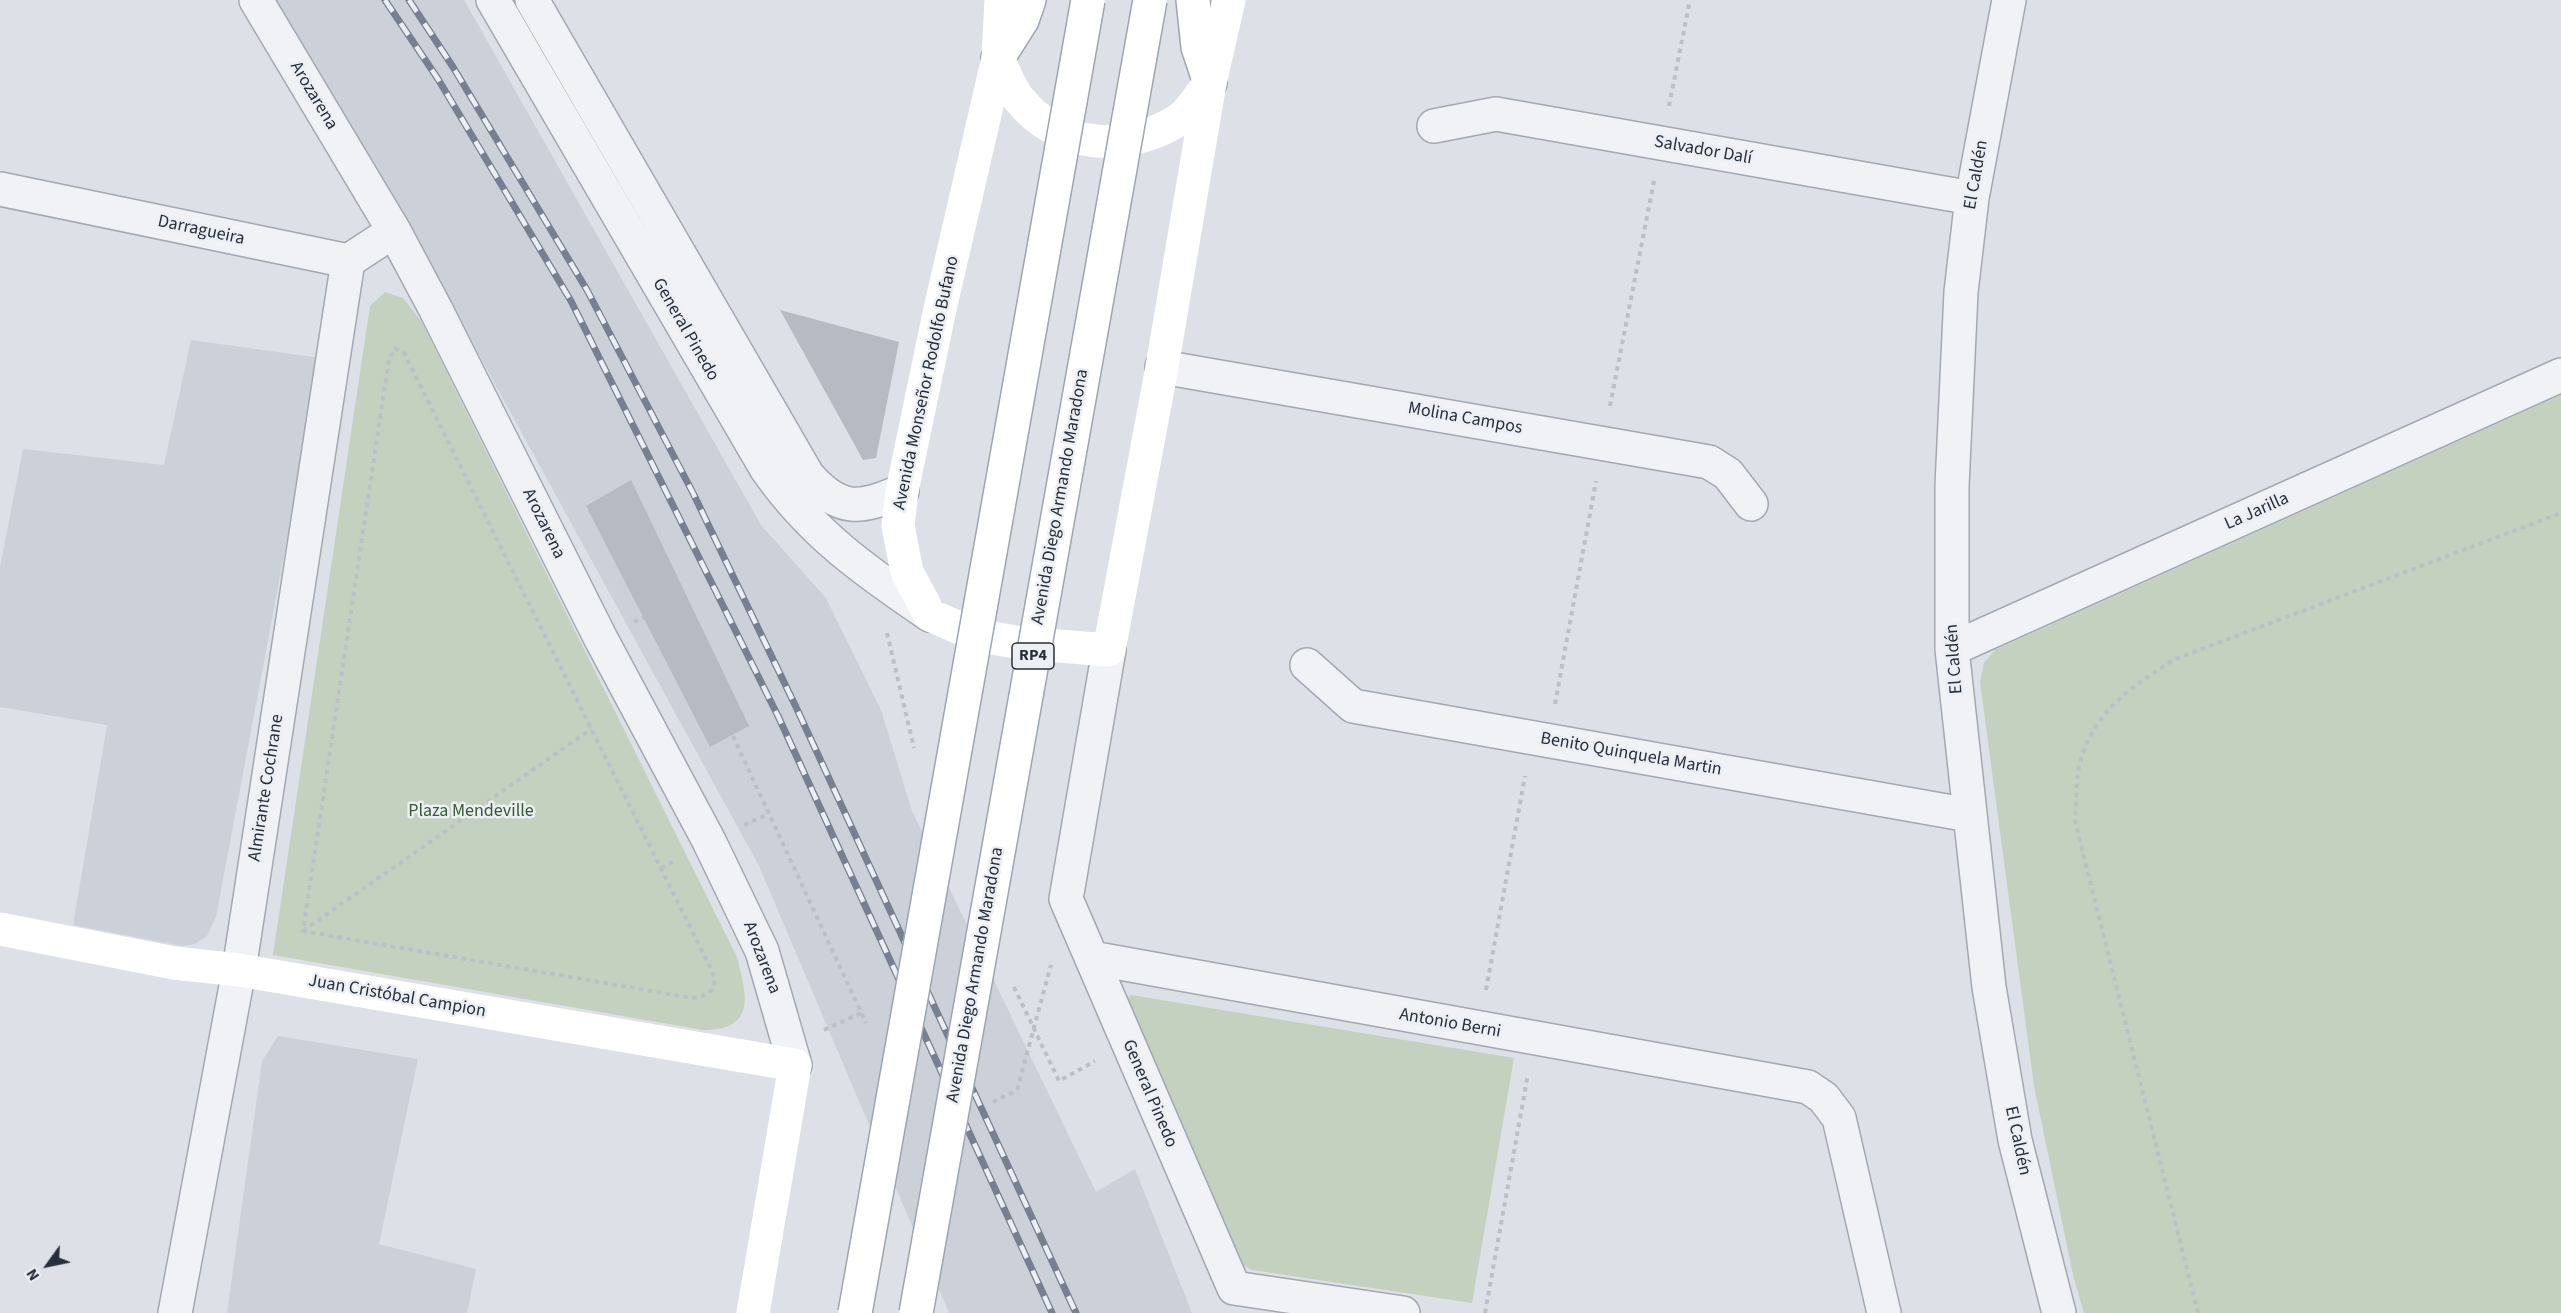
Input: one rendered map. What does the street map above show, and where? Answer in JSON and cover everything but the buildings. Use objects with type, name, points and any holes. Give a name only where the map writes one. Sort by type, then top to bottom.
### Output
[{"type":"street","name":"Arozarena","points":[[256,0],[394,231],[601,639],[709,841],[757,941],[795,1065]]},
{"type":"street","name":"General Pinedo","points":[[493,0],[765,468],[789,501],[817,530],[873,577],[930,615]]},
{"type":"street","name":"General Pinedo","points":[[532,0],[808,476],[823,492],[838,503],[857,506],[874,503],[902,491]]},
{"type":"street","name":"Avenida Monseñor Rodolfo Bufano","points":[[930,615],[907,572],[898,526],[902,491],[998,58],[1001,0]]},
{"type":"street","points":[[1029,0],[1022,20],[998,58],[1018,99],[1053,128],[1096,143],[1141,139],[1182,117],[1210,83]]},
{"type":"street","points":[[855,1313],[1088,0]]},
{"type":"street","name":"Avenida Diego Armando Maradona","points":[[916,1313],[1150,0]]},
{"type":"street","points":[[1192,0],[1198,46],[1210,83]]},
{"type":"street","points":[[930,615],[975,634],[1021,643],[1109,650],[1162,367],[1210,83],[1229,0]]},
{"type":"street","name":"El Caldén","points":[[2009,0],[1972,198],[1961,292],[1953,475],[1952,649],[1989,987],[2015,1140],[2059,1313]]},
{"type":"street","name":"Salvador Dalí","points":[[1434,126],[1496,114],[1972,198]]},
{"type":"street","name":"Darragueira","points":[[0,189],[348,261]]},
{"type":"street","points":[[348,261],[394,231]]},
{"type":"street","name":"Almirante Cochrane","points":[[175,1313],[239,970],[348,261]]},
{"type":"street","name":"Molina Campos","points":[[1162,367],[1709,462],[1728,474],[1751,504]]},
{"type":"street","name":"La Jarilla","points":[[1952,649],[2561,375]]},
{"type":"street","name":"General Pinedo","points":[[1109,650],[1065,899],[1234,1288],[1403,1313]]},
{"type":"street","name":"Benito Quinquela Martin","points":[[1307,665],[1353,706],[1969,815]]},
{"type":"street","name":"Juan Cristóbal Campion","points":[[0,929],[174,963],[239,970],[795,1065]]},
{"type":"street","name":"Antonio Berni","points":[[1092,958],[1809,1087],[1824,1098],[1839,1118],[1884,1313]]},
{"type":"street","points":[[753,1313],[795,1065]]},
{"type":"path","points":[[1478,1029],[1532,737],[1556,702],[1603,442],[1690,0]]},
{"type":"path","points":[[394,348],[404,353],[715,979],[712,990],[703,996],[692,998],[303,931],[389,359],[394,348]]},
{"type":"path","points":[[2198,1313],[2075,821],[2081,757],[2101,717],[2121,694],[2173,660],[2561,513]]},
{"type":"path","points":[[303,931],[591,729]]},
{"type":"path","points":[[1485,1313],[1534,1039]]},
{"type":"shaded area","points":[[271,0],[464,0],[761,525],[826,598],[881,710],[912,811],[1096,1192],[1135,1169],[1192,1313],[949,1313],[759,866],[404,218]]},
{"type":"shaded area","points":[[191,340],[321,358],[216,917],[207,936],[195,944],[182,946],[73,925],[107,725],[0,707],[0,567],[23,449],[164,465]]},
{"type":"shaded area","points":[[278,1036],[418,1059],[379,1244],[476,1269],[467,1313],[227,1313],[262,1061]]},
{"type":"green space","name":"Plaza Mendeville","points":[[385,292],[403,298],[421,321],[737,957],[745,996],[740,1017],[733,1024],[703,1030],[273,955],[370,306]]},
{"type":"green space","points":[[2561,395],[2561,1313],[2084,1313],[2073,1275],[2034,1086],[1980,682],[1984,663],[1995,650]]},
{"type":"green space","points":[[1131,995],[1514,1058],[1472,1303],[1252,1270],[1241,1264],[1122,1001]]},
{"type":"railway","points":[[385,0],[438,79],[571,301],[778,716],[1052,1313]]},
{"type":"railway","points":[[409,0],[453,67],[587,290],[693,493],[796,707],[1076,1313]]}]
